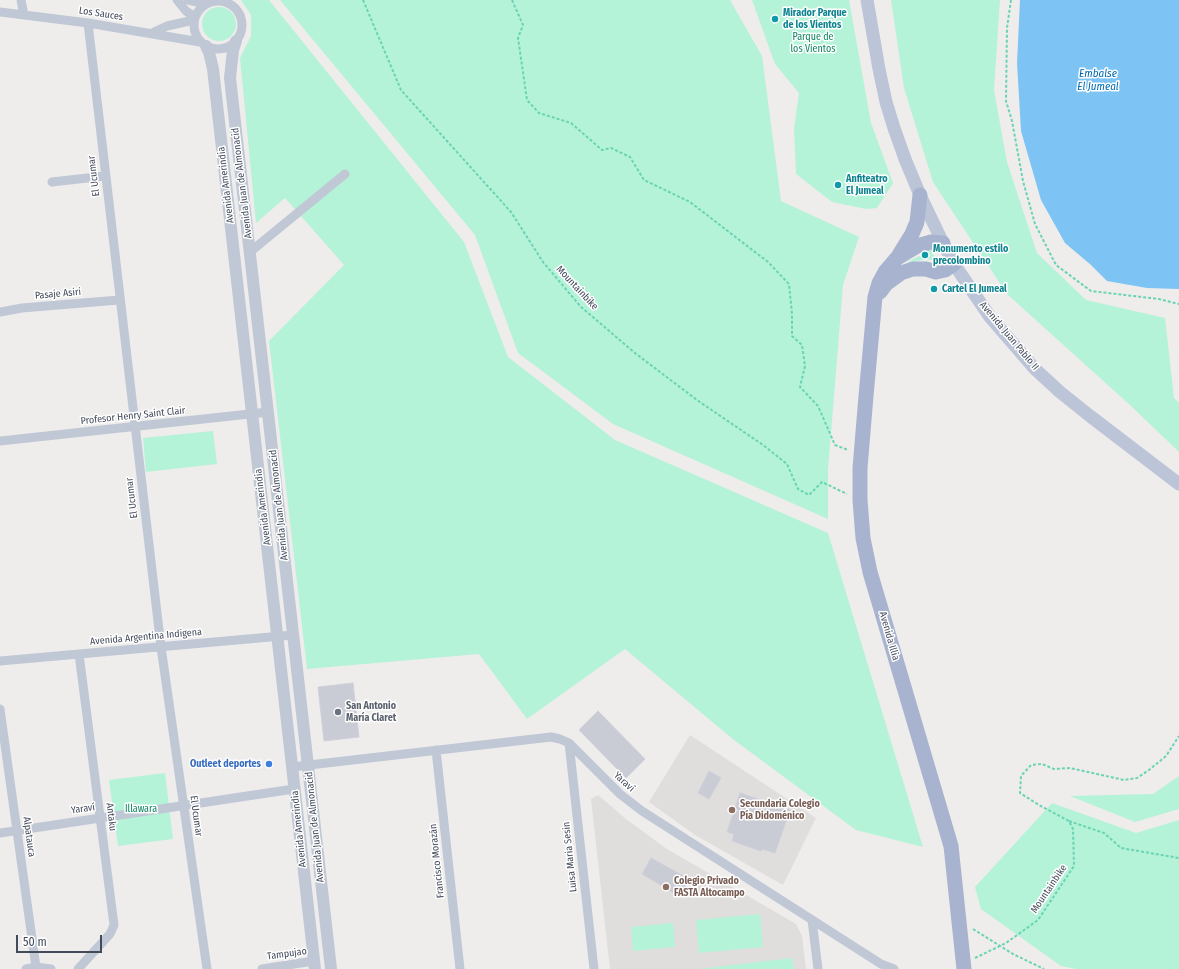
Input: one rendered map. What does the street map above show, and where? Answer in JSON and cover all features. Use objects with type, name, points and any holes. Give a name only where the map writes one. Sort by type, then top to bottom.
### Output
[{"type":"main road","name":"Avenida Juan Pablo II","points":[[867,0],[886,102],[905,160],[942,243],[954,264],[990,317],[1035,369],[1060,392],[1090,416],[1179,484]]},
{"type":"main road","name":"Avenida Illia","points":[[920,195],[918,222],[897,258],[884,272],[875,297],[861,455],[860,500],[864,538],[870,572],[949,840],[954,864],[964,966]]},
{"type":"main road","name":"Avenida Illia","points":[[897,258],[917,246],[931,242],[942,243]]},
{"type":"main road","points":[[875,297],[886,284],[901,273],[914,269],[926,269],[936,272],[945,270],[954,264]]},
{"type":"street","points":[[21,0],[24,15]]},
{"type":"street","points":[[177,0],[194,19]]},
{"type":"street","points":[[188,0],[197,2],[211,2],[225,2],[238,11],[242,26],[240,34],[236,41],[219,50],[203,44],[196,36],[194,29],[194,19],[198,11],[203,6],[211,2]]},
{"type":"street","name":"Los Sauces","points":[[0,12],[152,33],[203,44]]},
{"type":"street","points":[[152,33],[168,26],[194,19]]},
{"type":"street","name":"El Ucumar","points":[[88,23],[119,300],[161,647],[207,969]]},
{"type":"street","name":"Avenida Juan de Almonacid","points":[[236,41],[233,50],[230,78],[331,969]]},
{"type":"street","name":"Avenida Amerindia","points":[[203,44],[209,52],[212,65],[278,636],[314,965]]},
{"type":"street","points":[[250,252],[345,174]]},
{"type":"street","points":[[52,182],[105,176]]},
{"type":"street","name":"Pasaje Asiri","points":[[0,312],[22,308],[119,300]]},
{"type":"street","name":"Profesor Henry Saint Clair","points":[[0,441],[252,415],[268,412]]},
{"type":"street","name":"Avenida Argentina Indígena","points":[[0,661],[293,635]]},
{"type":"street","name":"Antaku","points":[[78,969],[110,934],[114,925],[79,654]]},
{"type":"street","name":"Alpatauca","points":[[0,709],[17,830],[31,968]]},
{"type":"street","name":"Yaraví","points":[[292,767],[551,737],[560,739],[569,743],[620,794],[642,811],[881,964],[894,969]]},
{"type":"street","name":"Luisa Maria Sesin","points":[[569,743],[594,969]]},
{"type":"street","name":"Francisco Morazán","points":[[436,750],[460,969]]},
{"type":"street","name":"Yaraví","points":[[0,832],[294,789]]},
{"type":"street","points":[[812,920],[818,969]]},
{"type":"street","name":"Tampujao","points":[[262,969],[314,965]]},
{"type":"street","points":[[31,968],[50,969]]},
{"type":"path","name":"Mountainbike","points":[[363,0],[401,90],[511,212],[543,262],[581,307],[635,354],[763,445],[787,464],[798,489],[808,495],[822,482],[849,494]]},
{"type":"path","points":[[512,0],[523,25],[518,38],[527,100],[539,113],[571,122],[602,150],[611,148],[630,157],[644,180],[690,202],[768,262],[789,284],[792,314],[792,336],[802,345],[805,366],[800,387],[818,406],[835,445],[861,455]]},
{"type":"path","points":[[1011,0],[1007,28],[1006,101],[1012,121],[1023,181],[1036,224],[1056,265],[1091,291],[1159,299],[1179,304]]},
{"type":"path","points":[[1179,736],[1166,756],[1137,778],[1124,780],[1070,768],[1054,769],[1042,764],[1031,765],[1021,776],[1020,793],[1039,806],[1069,821],[1104,833],[1121,848],[1179,858]]},
{"type":"path","name":"Mountainbike","points":[[964,966],[1000,946],[1038,920],[1074,866],[1073,829],[1069,821]]},
{"type":"path","points":[[971,928],[1000,946],[1044,969]]},
{"type":"shaded area","name":"Secundaria Colegio Pía Didoménico","points":[[690,735],[816,818],[783,885],[695,835],[649,802]]},
{"type":"shaded area","name":"Colegio Privado FASTA Altocampo","points":[[598,795],[626,819],[667,849],[796,924],[802,936],[806,969],[610,969],[591,799]]},
{"type":"green space","points":[[241,0],[269,0],[464,242],[508,357],[615,440],[828,533],[923,847],[856,830],[734,740],[625,649],[527,719],[479,654],[307,669],[269,341],[344,265],[285,198],[256,223],[240,58],[251,36],[251,15]]},
{"type":"green space","points":[[280,0],[730,0],[762,56],[781,201],[859,237],[843,285],[828,470],[828,519],[613,424],[518,353],[475,235]]},
{"type":"green space","name":"Parque de los Vientos","points":[[752,0],[849,0],[871,123],[893,183],[877,208],[866,209],[832,202],[796,174],[794,129],[799,93],[775,64]]},
{"type":"green space","points":[[891,0],[1000,0],[994,90],[1007,162],[1037,253],[1086,300],[1165,318],[1174,398],[1179,403],[1179,452],[1131,406],[1007,294],[933,182],[904,88]]},
{"type":"green space","points":[[216,7],[222,7],[226,8],[233,14],[236,24],[235,31],[229,38],[222,41],[216,41],[212,40],[205,34],[202,27],[202,21],[203,17],[209,10]]},
{"type":"green space","points":[[929,247],[937,261],[928,259],[906,263],[923,254]]},
{"type":"green space","points":[[213,431],[217,464],[146,472],[143,438]]},
{"type":"green space","name":"Illawara","points":[[165,773],[173,839],[118,846],[109,780]]},
{"type":"green space","points":[[1179,776],[1179,809],[1135,822],[1070,796],[1153,794]]},
{"type":"green space","points":[[1052,803],[1136,833],[1179,820],[1179,969],[1076,969],[1061,966],[981,909],[975,887]]},
{"type":"green space","points":[[760,914],[763,947],[699,953],[696,920]]},
{"type":"green space","points":[[673,923],[675,947],[633,951],[631,927]]},
{"type":"green space","points":[[792,958],[794,969],[699,969]]},
{"type":"water","name":"Embalse El Jumeal","points":[[1020,0],[1179,0],[1179,289],[1147,288],[1107,281],[1065,243],[1041,200],[1021,131],[1017,63]]},
{"type":"building","name":"San Antonio María Claret","points":[[353,683],[359,737],[324,741],[318,687]]},
{"type":"building","points":[[598,711],[645,759],[626,778],[579,730]]},
{"type":"building","points":[[709,771],[721,778],[709,799],[698,793]]},
{"type":"building","points":[[740,793],[790,810],[775,853],[762,849],[761,851],[732,841],[734,834],[727,832]]},
{"type":"building","points":[[651,858],[689,879],[679,896],[642,874]]},
{"type":"place","name":"Mirador Parque de los Vientos","points":[[775,19]]},
{"type":"place","name":"Anfiteatro El Jumeal","points":[[838,185]]},
{"type":"place","name":"Monumento estilo precolombino","points":[[925,255]]},
{"type":"place","name":"Cartel El Jumeal","points":[[934,289]]},
{"type":"place","name":"San Antonio María Claret","points":[[338,712]]},
{"type":"place","name":"Outleet deportes","points":[[269,764]]},
{"type":"place","name":"Secundaria Colegio Pía Didoménico","points":[[732,810]]},
{"type":"place","name":"Colegio Privado FASTA Altocampo","points":[[666,887]]}]
